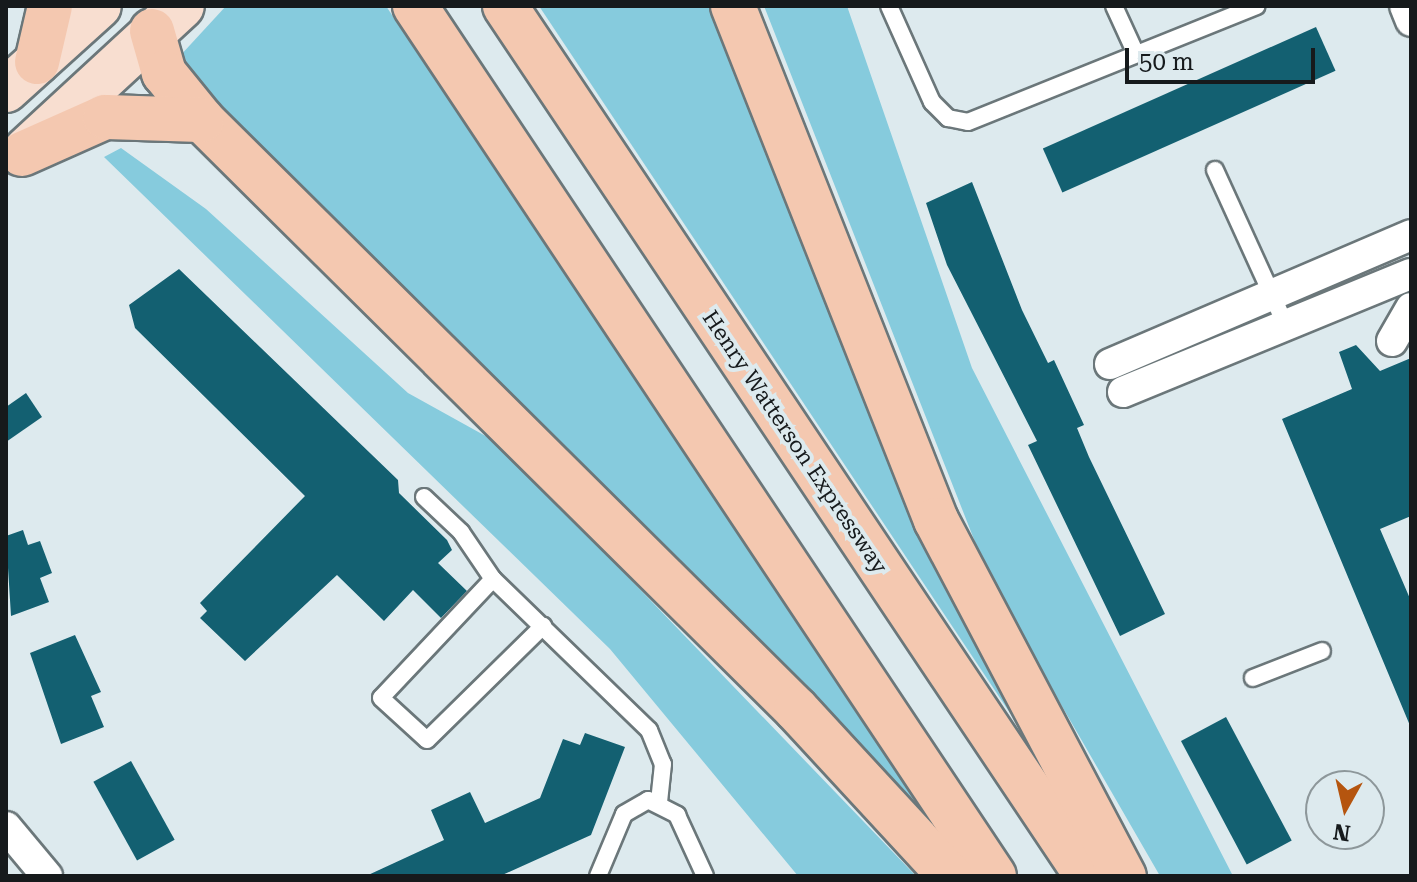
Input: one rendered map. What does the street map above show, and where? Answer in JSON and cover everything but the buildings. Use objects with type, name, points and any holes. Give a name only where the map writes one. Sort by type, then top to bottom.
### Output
[{"type":"highway","points":[[22,76],[50,6]]},
{"type":"highway","points":[[415,6],[994,876]]},
{"type":"highway","name":"Henry Watterson Expressway","points":[[505,6],[1087,876]]},
{"type":"highway","points":[[733,6],[936,520],[1124,876]]},
{"type":"highway","points":[[155,14],[164,73],[202,120],[796,709],[950,876]]},
{"type":"highway","points":[[14,161],[105,117],[202,120]]},
{"type":"main road","points":[[22,76],[99,6]]},
{"type":"main road","points":[[14,161],[155,14]]},
{"type":"street","points":[[1405,6],[1411,21]]},
{"type":"street","points":[[1110,364],[1411,235]]},
{"type":"street","points":[[1123,392],[1411,274]]},
{"type":"street","points":[[1392,341],[1411,308]]},
{"type":"street","points":[[6,827],[47,876]]},
{"type":"lane","points":[[889,6],[932,102],[948,118],[968,122],[1257,6]]},
{"type":"lane","points":[[1114,6],[1136,54]]},
{"type":"lane","points":[[1215,170],[1286,326]]},
{"type":"lane","points":[[424,497],[493,579],[649,730],[663,764],[659,801]]},
{"type":"lane","points":[[493,579],[381,698],[427,740],[543,626]]},
{"type":"lane","points":[[1253,678],[1322,651]]},
{"type":"lane","points":[[598,876],[629,807],[659,801],[677,815],[705,876]]},
{"type":"shaded area","points":[[226,6],[386,6],[925,813],[917,819],[187,86],[179,57]]},
{"type":"shaded area","points":[[539,6],[712,6],[1034,740],[1010,713]]},
{"type":"shaded area","points":[[764,6],[847,6],[972,368],[1233,876],[1160,876],[992,585]]},
{"type":"shaded area","points":[[121,148],[206,209],[408,393],[500,444],[916,876],[798,876],[610,649],[104,157]]}]
